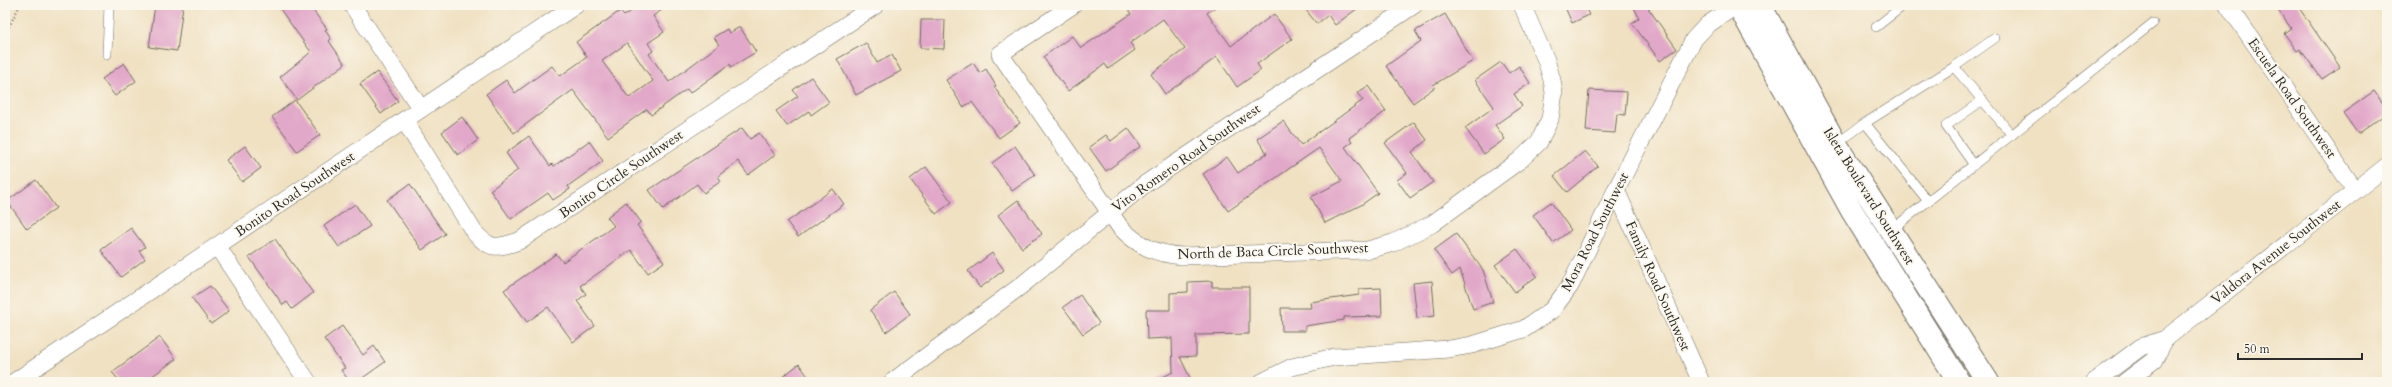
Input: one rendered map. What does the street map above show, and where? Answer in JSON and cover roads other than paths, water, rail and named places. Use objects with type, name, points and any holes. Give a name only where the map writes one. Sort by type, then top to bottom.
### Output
[{"type":"main road","name":"Isleta Boulevard Southwest","points":[[1738,5],[1828,150],[1890,231],[1988,382]]},
{"type":"main road","name":"Isleta Boulevard Southwest","points":[[1760,5],[1828,150],[1852,211],[1959,382]]},
{"type":"street","points":[[352,5],[421,109]]},
{"type":"street","name":"Bonito Road Southwest","points":[[14,382],[576,5]]},
{"type":"street","name":"Bonito Circle Southwest","points":[[404,120],[474,232],[485,244],[501,247],[519,241],[876,5]]},
{"type":"street","name":"North de Baca Circle Southwest","points":[[1073,5],[1000,54],[1109,212],[1130,238],[1142,246],[1165,255],[1182,256],[1368,250],[1393,243],[1421,230],[1520,160],[1539,142],[1548,126],[1553,107],[1552,80],[1546,60],[1522,5]]},
{"type":"street","name":"Vito Romero Road Southwest","points":[[892,382],[1022,285],[1109,212],[1145,184],[1414,5]]},
{"type":"street","name":"Mora Road Southwest","points":[[1262,382],[1292,368],[1334,357],[1449,349],[1472,345],[1524,329],[1552,310],[1570,286],[1616,190],[1694,39],[1706,25],[1738,5]]},
{"type":"street","name":"Escuela Road Southwest","points":[[2228,5],[2355,190]]},
{"type":"street","name":"Valdora Avenue Southwest","points":[[2094,382],[2141,347],[2165,339],[2387,166]]},
{"type":"street","name":"Family Road Southwest","points":[[1616,190],[1701,382]]},
{"type":"street","points":[[217,246],[308,382]]},
{"type":"street","name":"Valdora Avenue Southwest","points":[[2125,382],[2154,360],[2165,339]]},
{"type":"lane","points":[[107,54],[109,5]]},
{"type":"lane","points":[[1876,27],[1904,5]]},
{"type":"lane","points":[[1890,231],[2153,23]]},
{"type":"lane","points":[[1828,150],[1865,123],[1954,67],[1995,38]]},
{"type":"lane","points":[[1954,67],[2012,135]]},
{"type":"lane","points":[[1974,165],[1946,126],[1983,100]]},
{"type":"lane","points":[[1865,123],[1928,201]]},
{"type":"waterway","points":[[5,16],[10,5]]}]
